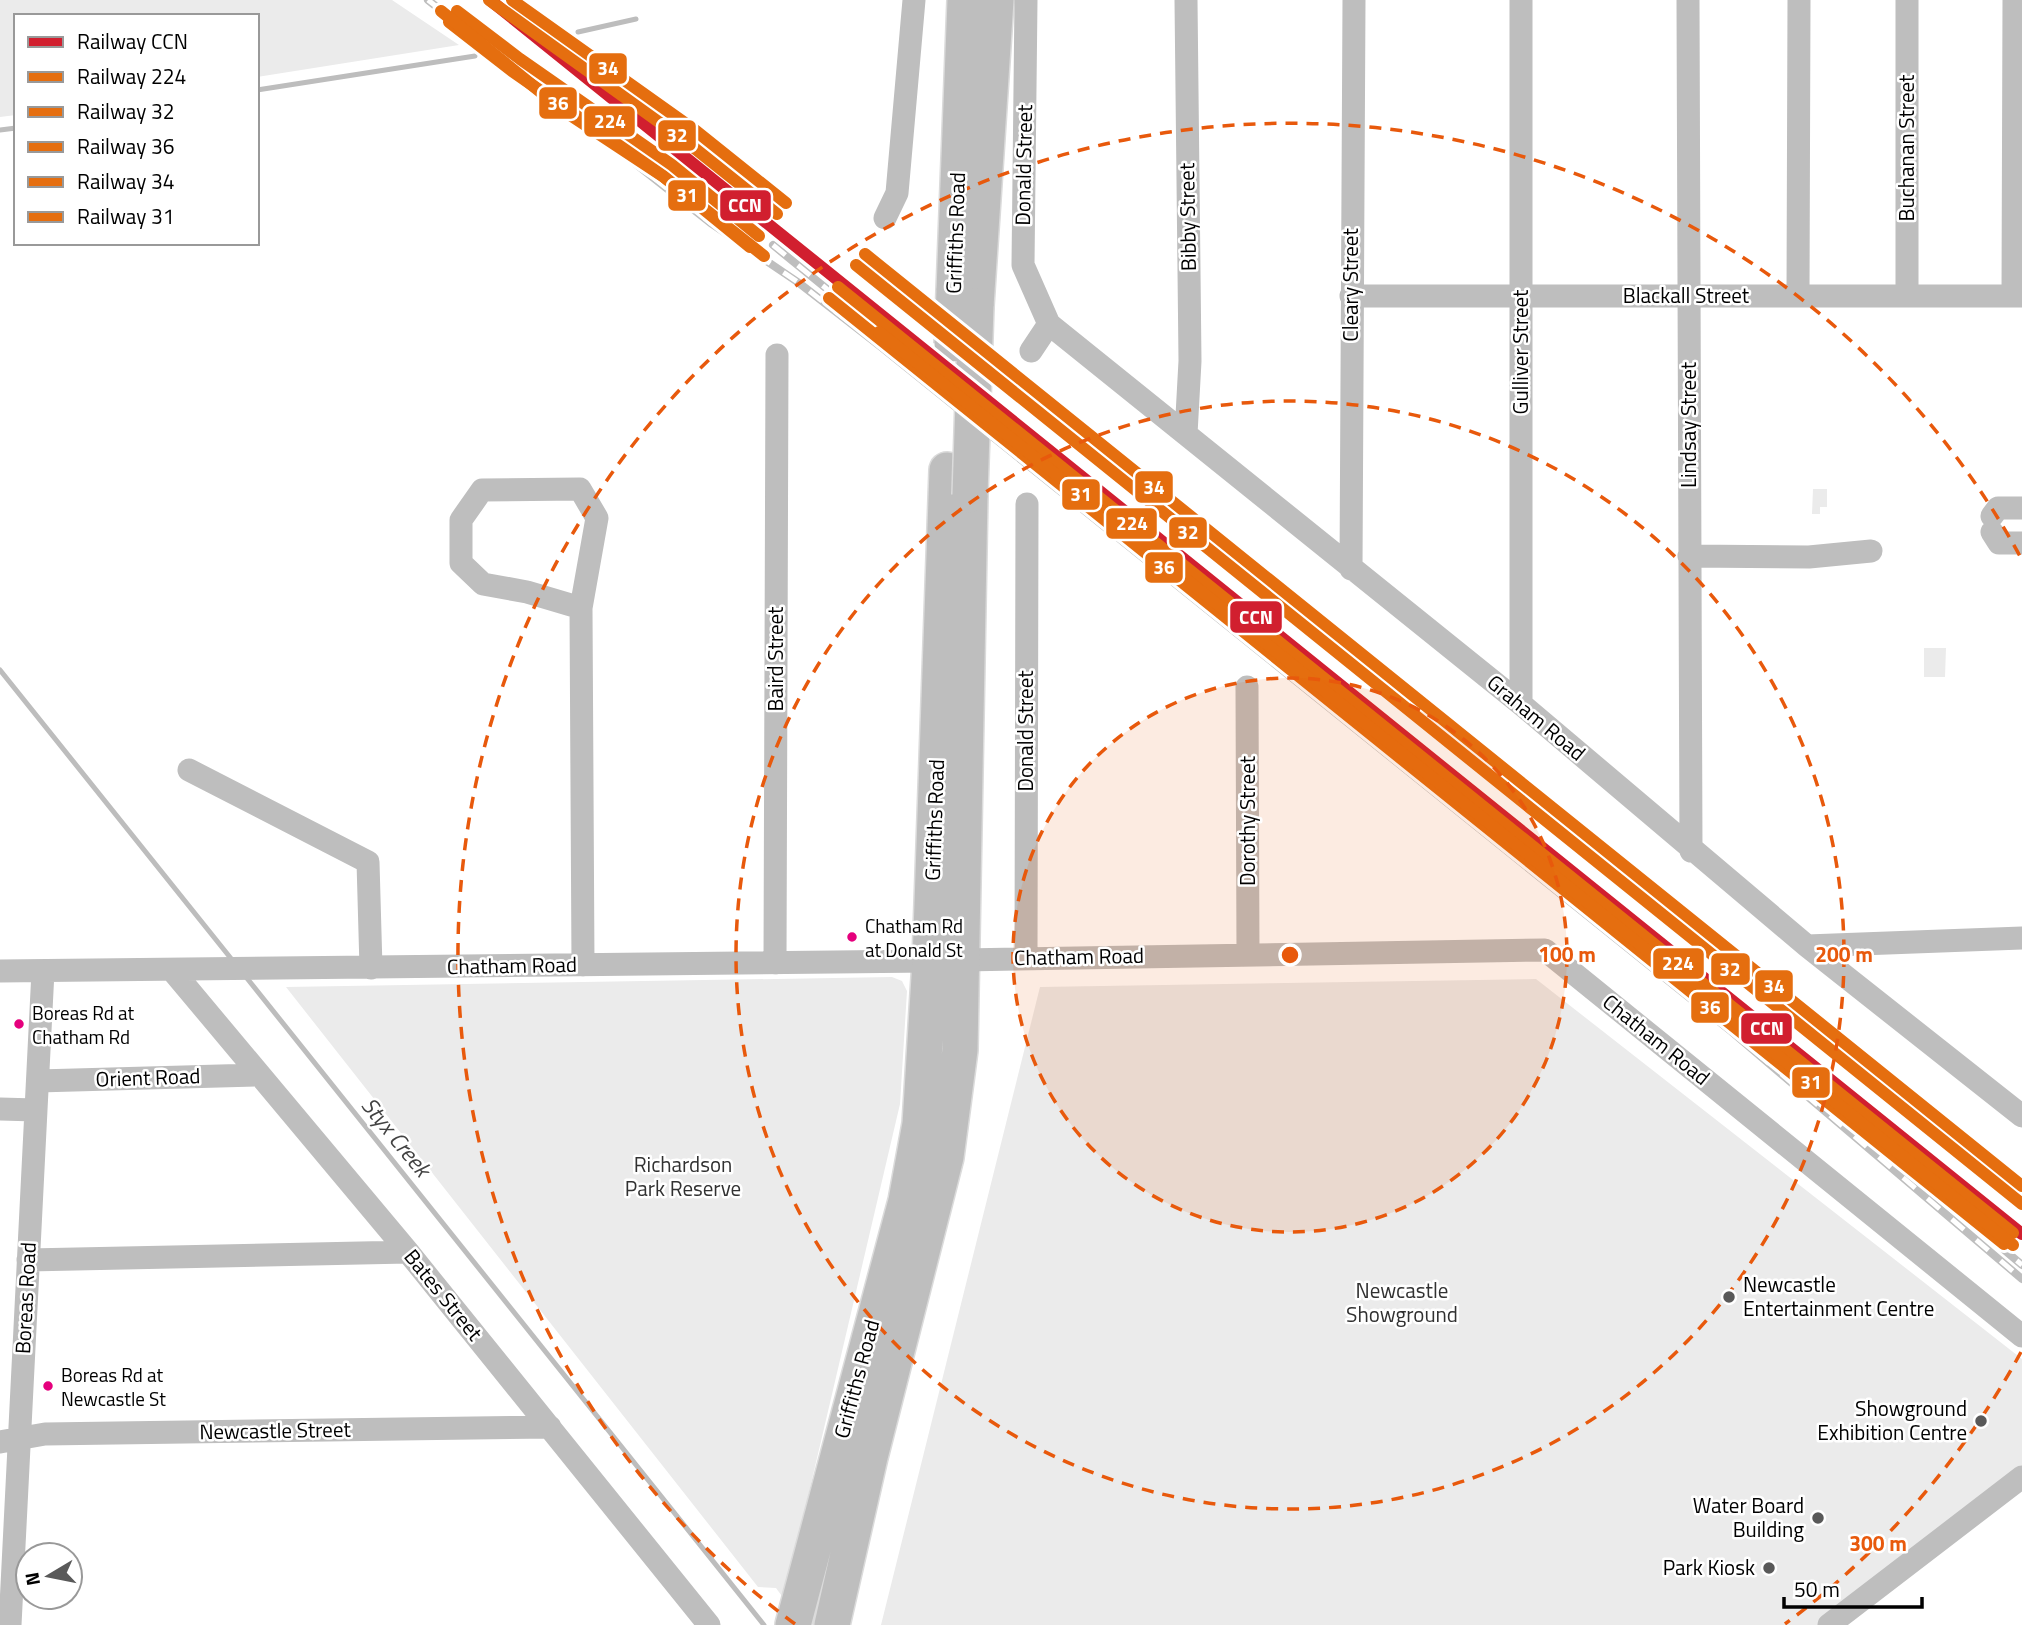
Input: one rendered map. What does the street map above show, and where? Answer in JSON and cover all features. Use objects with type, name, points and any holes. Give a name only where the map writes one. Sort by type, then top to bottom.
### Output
[{"type":"highway","name":"Griffiths Road","points":[[794,1620],[906,1201],[946,961],[965,298],[965,0]]},
{"type":"highway","name":"Griffiths Road","points":[[965,298],[996,0]]},
{"type":"highway","name":"Griffiths Road","points":[[833,1623],[870,1457],[946,1157],[960,1050],[946,961]]},
{"type":"highway","points":[[794,1620],[833,1623]]},
{"type":"street","points":[[885,218],[897,193],[914,0]]},
{"type":"street","name":"Donald Street","points":[[1027,0],[1023,265],[1049,324]]},
{"type":"street","name":"Bibby Street","points":[[1185,0],[1190,361],[1186,434]]},
{"type":"street","name":"Cleary Street","points":[[1350,569],[1354,0]]},
{"type":"street","name":"Gulliver Street","points":[[1521,0],[1521,704]]},
{"type":"street","name":"Lindsay Street","points":[[1688,0],[1691,851]]},
{"type":"street","points":[[1798,296],[1799,0]]},
{"type":"street","name":"Buchanan Street","points":[[1907,0],[1907,296]]},
{"type":"street","points":[[2014,0],[2018,296]]},
{"type":"street","name":"Blackall Street","points":[[1351,296],[2018,296]]},
{"type":"street","points":[[1031,351],[1049,324]]},
{"type":"street","name":"Graham Road","points":[[1049,324],[1521,704],[1691,851],[2022,1115]]},
{"type":"street","name":"Baird Street","points":[[775,963],[777,355]]},
{"type":"street","points":[[581,608],[527,592],[483,584],[461,563],[461,520],[482,490],[580,489],[597,518],[581,608],[583,965]]},
{"type":"street","name":"Donald Street","points":[[1026,957],[1027,505]]},
{"type":"street","points":[[2022,508],[1998,508],[1992,524],[1999,543],[2022,543]]},
{"type":"street","points":[[1689,556],[1745,550],[1809,557],[1871,551]]},
{"type":"street","name":"Dorothy Street","points":[[1247,687],[1248,956]]},
{"type":"street","points":[[189,770],[368,862],[371,968]]},
{"type":"street","points":[[1808,946],[2022,938]]},
{"type":"street","name":"Chatham Road","points":[[0,971],[946,961],[1026,957],[1545,950],[2022,1335]]},
{"type":"street","name":"Bates Street","points":[[181,970],[259,1074],[408,1252],[709,1625]]},
{"type":"street","name":"Boreas Road","points":[[10,1625],[9,1440],[28,1259],[43,971]]},
{"type":"street","name":"Orient Road","points":[[37,1081],[259,1074]]},
{"type":"street","points":[[0,1109],[36,1110]]},
{"type":"street","points":[[28,1259],[408,1252]]},
{"type":"street","name":"Newcastle Street","points":[[9,1440],[45,1434],[550,1427]]},
{"type":"street","points":[[1829,1625],[2022,1477]]},
{"type":"green space","points":[[0,0],[392,0],[459,45],[259,77],[259,14],[14,14],[14,115],[0,117]]},
{"type":"green space","points":[[1813,489],[1827,489],[1827,507],[1820,507],[1820,514],[1812,514]]},
{"type":"green space","points":[[1924,648],[1946,648],[1945,677],[1924,677]]},
{"type":"green space","name":"Richardson Park Reserve","points":[[892,977],[902,981],[907,991],[900,1104],[784,1599],[776,1588],[758,1587],[286,987]]},
{"type":"green space","name":"Newcastle Showground","points":[[1536,979],[2022,1359],[2022,1472],[1822,1625],[881,1625],[1040,987]]},
{"type":"waterway","points":[[578,32],[636,19]]},
{"type":"waterway","points":[[259,90],[475,56]]},
{"type":"waterway","points":[[0,130],[14,128]]},
{"type":"waterway","name":"Styx Creek","points":[[0,670],[233,961]]},
{"type":"waterway","name":"Styx Creek","points":[[246,977],[764,1625]]},
{"type":"railway","points":[[428,0],[712,224],[799,283],[880,346],[1732,1032],[2022,1279]]},
{"type":"railway","points":[[773,245],[898,347]]},
{"type":"railway","points":[[1271,648],[1549,872]]},
{"type":"railway","points":[[1724,1012],[2022,1265]]},
{"type":"rail line","name":"32","points":[[489,0],[688,143],[777,214]]},
{"type":"rail line","name":"CCN","points":[[490,0],[2022,1234]]},
{"type":"rail line","name":"34","points":[[512,0],[696,131],[786,203]]},
{"type":"rail line","name":"31","points":[[441,11],[564,111],[664,177],[764,256]]},
{"type":"rail line","name":"224","points":[[457,11],[520,59],[672,165],[759,236]]},
{"type":"rail line","name":"36","points":[[449,22],[512,71],[663,176],[750,247]]},
{"type":"rail line","name":"34","points":[[865,254],[2022,1186]]},
{"type":"rail line","name":"32","points":[[856,265],[2022,1204]]},
{"type":"rail line","name":"224","points":[[838,287],[2013,1233]]},
{"type":"rail line","name":"36","points":[[829,298],[2004,1244]]},
{"type":"rail line","name":"31","points":[[879,332],[2013,1245]]},
{"type":"place","name":"Chatham Rd at Donald St","points":[[852,937]]},
{"type":"place","name":"Boreas Rd at Chatham Rd","points":[[19,1024]]},
{"type":"place","name":"Newcastle Entertainment Centre","points":[[1729,1297]]},
{"type":"place","name":"Boreas Rd at Newcastle St","points":[[48,1386]]},
{"type":"place","name":"Showground Exhibition Centre","points":[[1981,1421]]},
{"type":"place","name":"Water Board Building","points":[[1818,1518]]},
{"type":"place","name":"Park Kiosk","points":[[1769,1568]]}]
